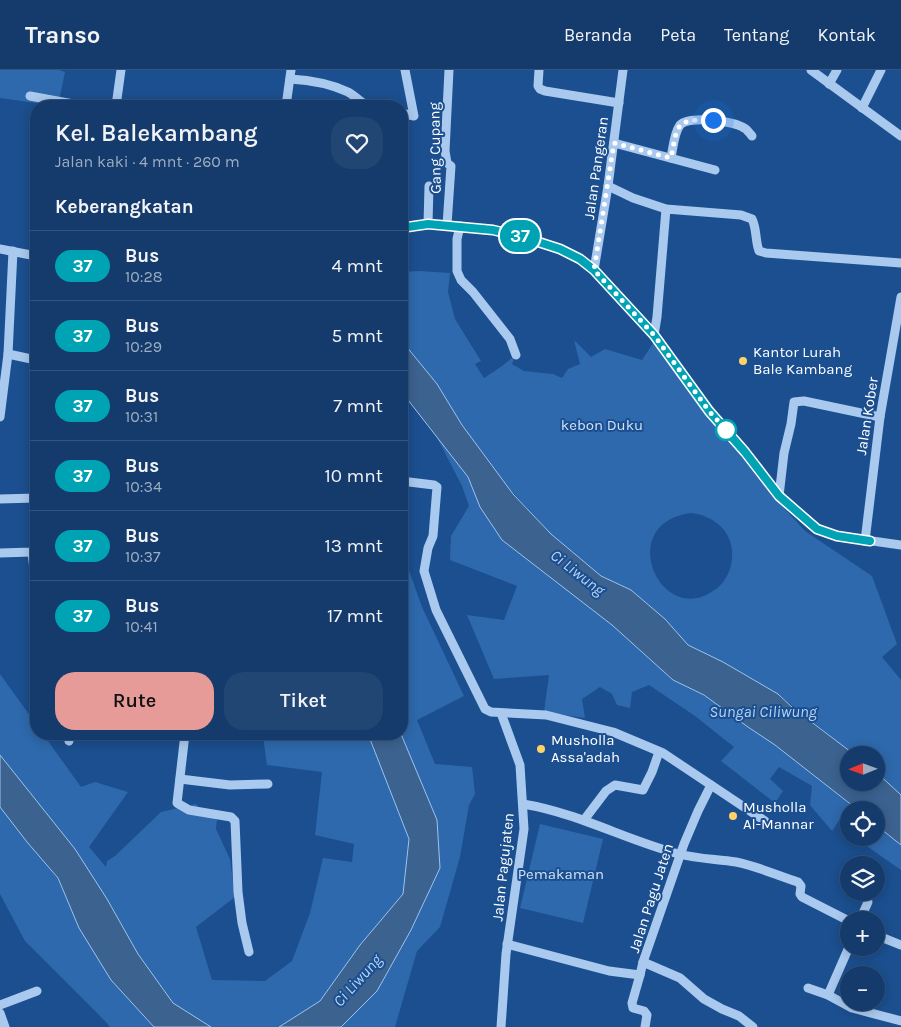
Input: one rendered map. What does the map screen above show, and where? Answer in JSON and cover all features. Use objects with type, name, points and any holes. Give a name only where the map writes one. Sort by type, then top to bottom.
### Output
[{"type":"street","points":[[117,100],[121,70]]},
{"type":"street","points":[[405,70],[414,116],[408,115]]},
{"type":"street","name":"Gang Cupang","points":[[447,225],[451,166],[447,163],[445,151],[449,70]]},
{"type":"street","points":[[539,70],[538,86],[540,89],[619,103]]},
{"type":"street","name":"Jalan Pangeran","points":[[594,270],[608,186],[623,70]]},
{"type":"street","points":[[810,70],[901,136]]},
{"type":"street","points":[[829,84],[837,70]]},
{"type":"street","points":[[862,108],[881,70]]},
{"type":"street","points":[[287,100],[291,74],[298,79],[341,89],[359,100]]},
{"type":"street","points":[[30,96],[52,100]]},
{"type":"street","points":[[671,158],[676,136],[684,122],[698,120],[730,123],[744,128],[752,136]]},
{"type":"street","points":[[614,143],[715,170]]},
{"type":"street","points":[[428,224],[429,186]]},
{"type":"street","points":[[608,186],[633,198],[666,209],[742,215],[752,219],[755,224],[756,243],[759,251],[766,253],[901,263]]},
{"type":"street","points":[[654,335],[666,209]]},
{"type":"street","points":[[408,227],[428,224],[493,230],[560,249],[580,259],[594,270],[654,335],[709,411],[745,452],[779,496],[817,529],[837,536],[901,545]]},
{"type":"street","points":[[460,226],[457,238],[456,271],[461,280],[473,292],[510,339],[516,355]]},
{"type":"street","points":[[0,249],[30,255]]},
{"type":"street","points":[[0,417],[8,354],[13,251]]},
{"type":"street","name":"Jalan Kober","points":[[867,541],[880,417],[899,324],[901,297]]},
{"type":"street","points":[[8,354],[30,359]]},
{"type":"street","points":[[779,496],[784,453],[794,402],[804,400],[880,417]]},
{"type":"street","points":[[408,482],[437,487],[433,536],[428,548],[424,571],[430,596],[485,709],[501,713],[546,715],[613,732],[659,752],[765,821]]},
{"type":"street","points":[[0,499],[30,498]]},
{"type":"street","points":[[0,553],[30,551]]},
{"type":"street","name":"Jalan Pagujaten","points":[[501,713],[519,757],[524,829],[507,944],[501,1027]]},
{"type":"street","points":[[184,740],[177,803],[192,811],[231,817],[236,822],[238,892],[242,923],[249,952]]},
{"type":"street","points":[[584,820],[606,791],[615,785],[643,790],[659,752]]},
{"type":"street","points":[[180,779],[230,785],[268,784]]},
{"type":"street","name":"Jalan Pagu Jaten","points":[[712,785],[698,811],[684,844],[643,962],[680,978],[704,998],[722,1009],[739,1016],[753,1027]]},
{"type":"street","points":[[523,804],[547,808],[584,820],[639,842],[681,855],[737,862],[798,882],[801,886],[800,894],[802,897],[840,916]]},
{"type":"street","points":[[864,911],[868,902]]},
{"type":"street","points":[[885,939],[901,945]]},
{"type":"street","points":[[507,944],[609,971],[640,975]]},
{"type":"street","points":[[828,995],[845,956]]},
{"type":"street","points":[[643,962],[633,1007],[644,1011],[647,1015],[646,1027]]},
{"type":"street","points":[[808,988],[828,995],[852,1008],[901,1022]]},
{"type":"street","points":[[0,1005],[36,991]]},
{"type":"street","points":[[0,1014],[5,1027]]},
{"type":"green space","points":[[0,70],[59,70],[65,72],[59,100],[30,100],[30,102],[0,98]]},
{"type":"green space","name":"kebon Duku","points":[[408,272],[450,273],[448,292],[455,319],[481,361],[475,364],[484,378],[513,357],[511,355],[515,356],[512,364],[524,371],[553,374],[562,378],[568,369],[580,364],[574,340],[591,357],[605,349],[642,360],[655,340],[773,496],[805,531],[872,576],[897,644],[882,657],[901,680],[901,795],[885,780],[885,746],[843,746],[778,694],[723,662],[688,645],[665,619],[631,590],[601,576],[551,534],[506,485],[462,425],[437,384],[408,348]],"holes":[[[691,513],[712,520],[724,530],[731,543],[732,562],[727,577],[716,589],[696,598],[678,596],[663,586],[654,571],[650,553],[654,535],[667,521]]]},
{"type":"green space","points":[[433,430],[468,477],[502,540],[612,625],[673,680],[704,695],[775,745],[846,801],[840,801],[840,819],[832,831],[810,805],[812,786],[779,767],[770,779],[783,791],[775,803],[721,761],[734,747],[695,716],[649,685],[632,692],[630,708],[617,705],[612,694],[600,687],[582,699],[585,718],[544,712],[549,675],[494,679],[467,615],[504,620],[517,586],[450,560],[451,536],[469,506],[462,486]]},
{"type":"green space","points":[[408,568],[422,607],[464,696],[417,720],[435,764],[472,767],[475,794],[469,805],[460,857],[440,927],[417,951],[395,1027],[341,1027],[377,991],[437,820],[404,740],[408,740]]},
{"type":"green space","points":[[0,674],[30,716],[30,740],[47,740],[81,787],[95,782],[128,792],[89,847],[106,867],[107,861],[115,856],[161,812],[196,804],[205,816],[217,818],[216,829],[230,859],[235,897],[196,927],[212,980],[265,981],[292,961],[310,913],[323,858],[352,862],[354,844],[315,835],[322,772],[267,765],[264,740],[370,740],[409,839],[403,894],[360,945],[320,1001],[279,1027],[211,1027],[173,1003],[138,954],[107,899],[0,755]]},
{"type":"green space","points":[[0,807],[58,879],[79,928],[154,1027],[110,1027],[25,941],[0,894]]},
{"type":"green space","name":"Pemakaman","points":[[540,824],[603,839],[583,923],[520,908]]},
{"type":"green space","points":[[885,832],[901,845],[901,870],[885,859],[885,856],[881,856],[868,847],[885,846]]},
{"type":"water","name":"Sungai Ciliwung","points":[[408,348],[437,384],[462,425],[513,494],[551,534],[601,576],[631,590],[665,619],[688,645],[723,662],[778,694],[793,708],[843,746],[840,746],[840,791],[885,791],[885,780],[901,795],[901,845],[885,832],[885,801],[847,801],[775,745],[704,695],[673,680],[612,625],[502,540],[480,507],[468,477],[408,400]]},
{"type":"water","name":"Ci Liwung","points":[[370,740],[404,740],[437,820],[440,868],[411,930],[377,991],[341,1027],[279,1027],[320,1001],[360,945],[403,894],[409,839]]},
{"type":"water","points":[[0,755],[75,849],[107,899],[138,954],[173,1003],[211,1027],[154,1027],[111,980],[79,928],[58,878],[0,807]]},
{"type":"bus line","name":"37","points":[[408,227],[435,224],[493,230],[560,249],[580,259],[594,270],[654,335],[709,411],[745,452],[779,496],[817,529],[837,536],[870,541]]},
{"type":"place","name":"Kantor Lurah Bale Kambang","points":[[743,361]]},
{"type":"place","name":"Musholla Assa'adah","points":[[541,749]]},
{"type":"place","name":"Musholla Al-Mannar","points":[[733,816]]},
{"type":"route","points":[[713,120],[684,122],[676,136],[671,158],[614,143],[594,270],[654,335],[709,411],[726,430]]}]
